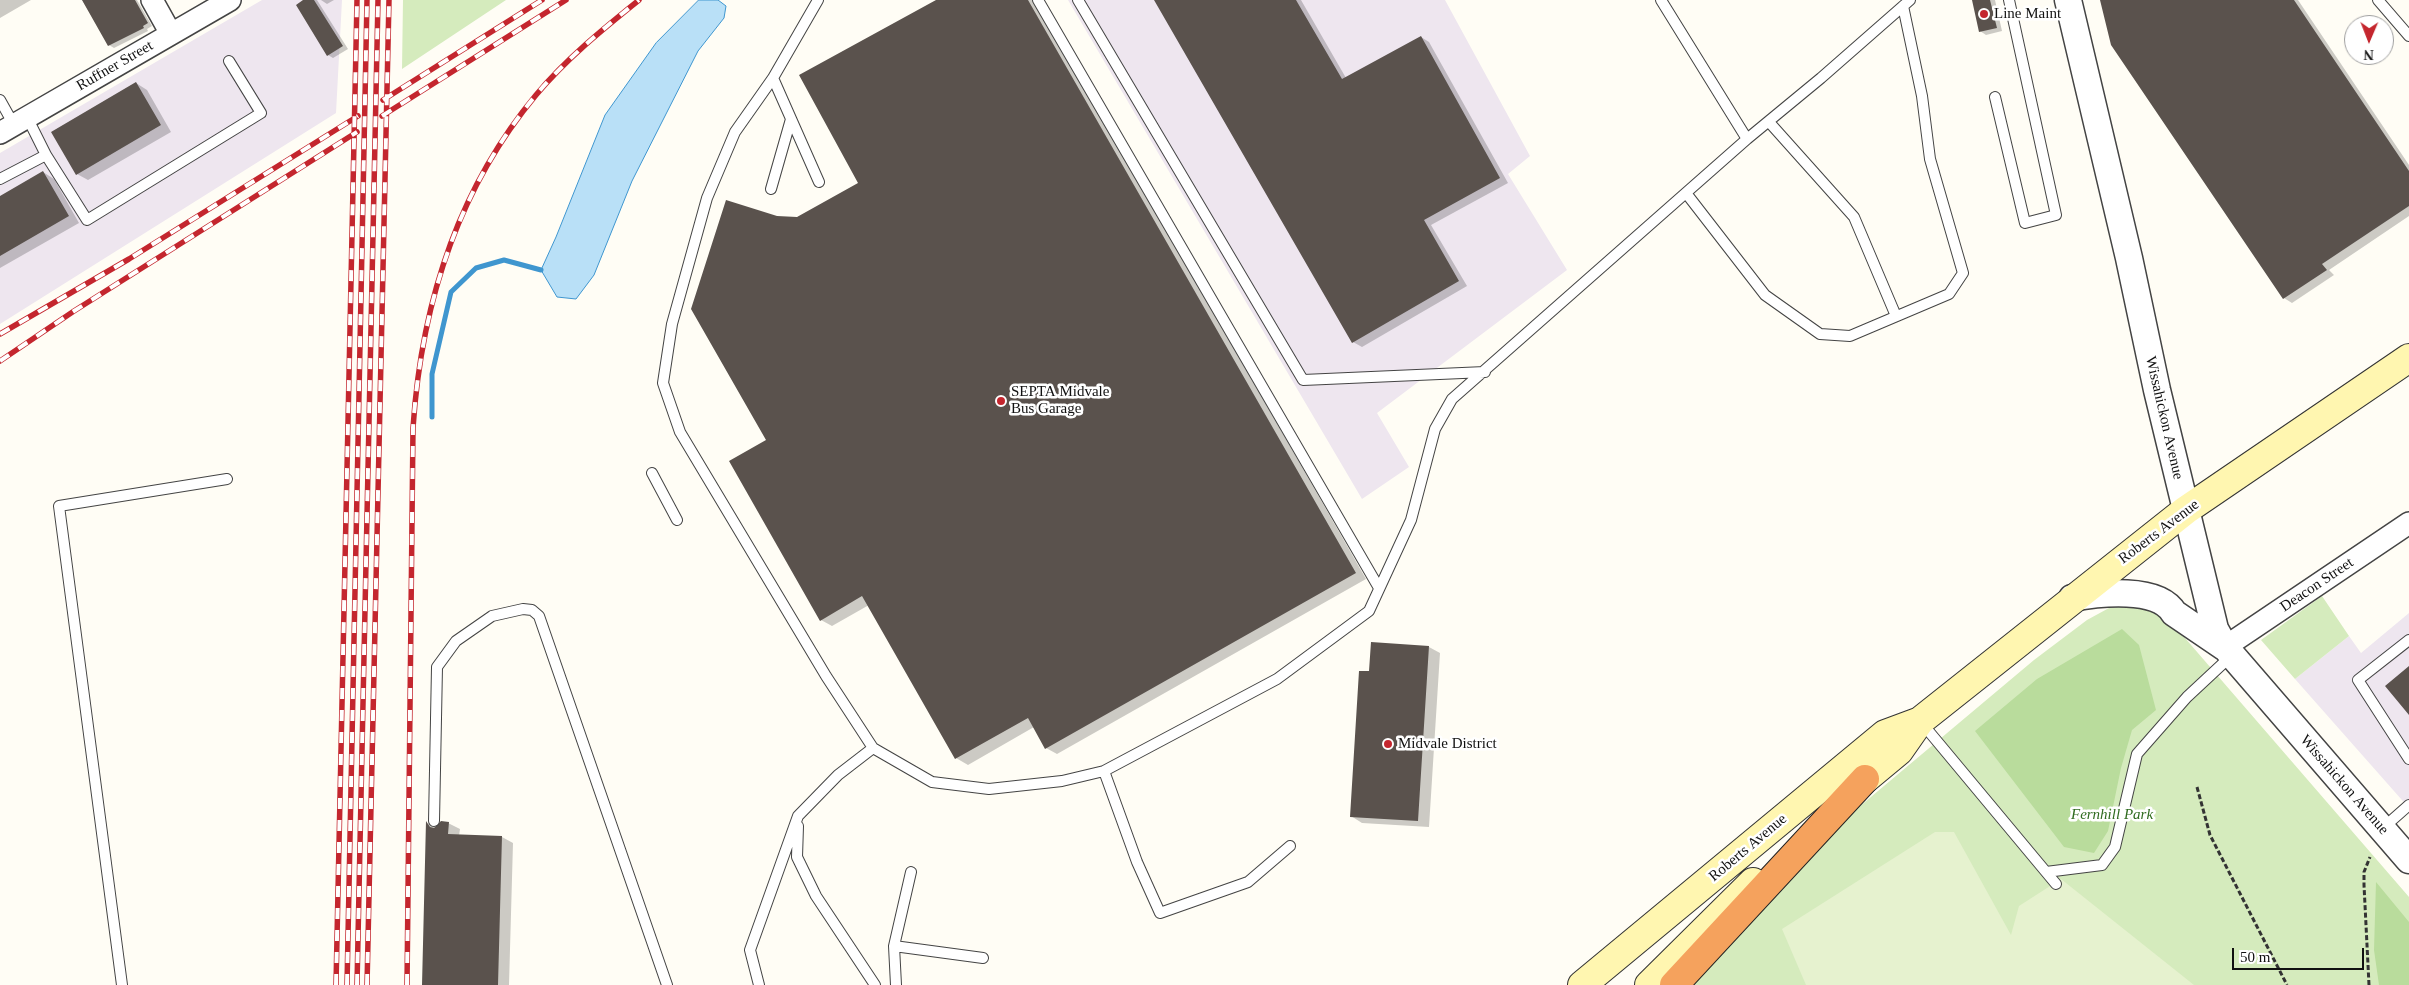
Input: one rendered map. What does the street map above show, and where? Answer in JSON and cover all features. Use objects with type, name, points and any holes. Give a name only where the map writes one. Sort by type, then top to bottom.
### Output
[{"type":"highway","points":[[1674,985],[1865,779]]},
{"type":"main road","name":"Roberts Avenue","points":[[1649,985],[1798,837],[1899,751],[1920,721],[2072,598],[2186,510],[2409,358]]},
{"type":"main road","name":"Roberts Avenue","points":[[1582,985],[1885,734],[1920,721]]},
{"type":"street","points":[[152,0],[171,34]]},
{"type":"street","name":"Ruffner Street","points":[[14,125],[230,0]]},
{"type":"street","name":"Wissahickon Avenue","points":[[2068,0],[2213,621],[2228,651],[2409,860]]},
{"type":"street","name":"Deacon Street","points":[[2228,651],[2409,523]]},
{"type":"street","points":[[2072,598],[2117,592],[2154,599],[2170,606],[2174,613],[2228,651]]},
{"type":"lane","points":[[818,0],[773,78],[734,132],[707,198],[672,324],[663,383],[680,432],[826,676],[873,748],[932,782],[989,789],[1062,781],[1104,771],[1277,679],[1369,611],[1411,520],[1435,430],[1452,399],[1485,372],[1747,139],[1906,3]]},
{"type":"lane","points":[[1038,0],[1379,588]]},
{"type":"lane","points":[[1078,0],[1303,380],[1485,372]]},
{"type":"lane","points":[[1661,0],[1747,139]]},
{"type":"lane","points":[[1996,98],[2025,223],[2056,215],[2009,0]]},
{"type":"lane","points":[[2378,0],[2409,36]]},
{"type":"lane","points":[[1686,193],[1765,296],[1820,334],[1850,336],[1949,294],[1963,273],[1930,159],[1922,96],[1906,3]]},
{"type":"lane","points":[[0,100],[14,125],[46,155],[87,220],[261,113],[229,61]]},
{"type":"lane","points":[[773,78],[819,182]]},
{"type":"lane","points":[[771,189],[791,119]]},
{"type":"lane","points":[[1769,122],[1854,217],[1896,316]]},
{"type":"lane","points":[[0,179],[46,155]]},
{"type":"lane","points":[[652,473],[677,520]]},
{"type":"lane","points":[[122,985],[60,506],[227,480]]},
{"type":"lane","points":[[434,821],[437,668],[456,641],[492,616],[524,609],[532,610],[538,616],[667,985]]},
{"type":"lane","points":[[2409,640],[2358,680],[2409,759]]},
{"type":"lane","points":[[2046,872],[2102,865],[2116,847],[2137,754],[2228,651]]},
{"type":"lane","points":[[1920,721],[2056,884]]},
{"type":"lane","points":[[758,985],[750,950],[798,816],[838,775],[873,748]]},
{"type":"lane","points":[[1104,771],[1137,862],[1160,913],[1248,882],[1290,846]]},
{"type":"lane","points":[[2382,829],[2409,805]]},
{"type":"lane","points":[[798,816],[797,858],[816,896],[875,985]]},
{"type":"lane","points":[[896,985],[894,946],[911,872]]},
{"type":"lane","points":[[894,946],[983,958]]},
{"type":"path","points":[[2197,787],[2210,835],[2287,985]]},
{"type":"path","points":[[2369,985],[2364,872],[2370,857]]},
{"type":"shaded area","points":[[262,0],[342,0],[336,113],[0,324],[0,153]]},
{"type":"shaded area","points":[[1068,0],[1445,0],[1530,156],[1508,174],[1567,270],[1377,413],[1409,467],[1362,499]]},
{"type":"shaded area","points":[[2409,613],[2409,808],[2295,679],[2349,636],[2361,653]]},
{"type":"green space","points":[[403,0],[506,0],[402,69]]},
{"type":"green space","points":[[2322,596],[2349,636],[2295,679],[2261,640]]},
{"type":"green space","name":"Fernhill Park","points":[[2124,606],[2152,611],[2172,623],[2409,897],[2409,985],[1684,985],[1853,812],[2034,660],[2087,620],[2109,608]]},
{"type":"green space","points":[[2122,629],[2139,645],[2156,710],[2132,730],[2121,768],[2108,831],[2094,853],[2064,847],[1975,731],[2037,679]]},
{"type":"green space","points":[[1935,832],[1954,832],[2011,935],[2019,906],[2061,879],[2194,985],[1806,985],[1782,929]]},
{"type":"green space","points":[[2376,882],[2409,922],[2409,985],[2379,985],[2374,950]]},
{"type":"water","points":[[699,0],[718,0],[726,6],[724,18],[698,51],[632,181],[594,275],[576,299],[557,297],[541,270],[605,115],[656,43]]},
{"type":"building","points":[[82,0],[135,0],[148,23],[143,26],[144,28],[108,46]]},
{"type":"building","points":[[303,0],[314,0],[343,46],[327,56],[296,5]]},
{"type":"building","name":"SEPTA Midvale Bus Garage","points":[[936,0],[1028,0],[1356,573],[1045,749],[1028,718],[955,759],[862,596],[820,621],[729,461],[766,440],[691,309],[726,200],[777,216],[797,217],[858,183],[799,75]]},
{"type":"building","points":[[1154,0],[1296,0],[1342,79],[1421,36],[1500,178],[1424,220],[1459,281],[1352,343]]},
{"type":"building","name":"Line Maint","points":[[1972,0],[1990,0],[1997,28],[1979,32]]},
{"type":"building","points":[[2100,0],[2294,0],[2409,171],[2409,206],[2322,264],[2327,270],[2283,299],[2111,45]]},
{"type":"building","points":[[136,82],[161,125],[76,175],[51,132]]},
{"type":"building","points":[[43,171],[69,216],[0,256],[0,196]]},
{"type":"building","name":"Midvale District","points":[[1371,642],[1429,646],[1418,821],[1350,817],[1359,671],[1369,671]]},
{"type":"building","points":[[2409,666],[2409,715],[2385,686]]},
{"type":"building","points":[[426,821],[430,827],[434,828],[441,821],[449,822],[448,834],[502,836],[498,985],[422,985]]},
{"type":"waterway","points":[[432,417],[432,374],[451,292],[476,268],[504,260],[541,270]]},
{"type":"railway","points":[[336,985],[357,0]]},
{"type":"railway","points":[[347,985],[367,0]]},
{"type":"railway","points":[[357,985],[378,0]]},
{"type":"railway","points":[[367,985],[389,0]]},
{"type":"railway","points":[[383,100],[542,0]]},
{"type":"railway","points":[[382,116],[566,0]]},
{"type":"railway","points":[[407,985],[413,428],[424,338],[448,252],[464,210],[508,132],[536,95],[560,69],[598,33],[639,0]]},
{"type":"railway","points":[[0,334],[129,259],[358,116]]},
{"type":"railway","points":[[0,361],[74,311],[357,132]]},
{"type":"place","name":"Line Maint","points":[[1984,14]]},
{"type":"place","name":"SEPTA Midvale Bus Garage","points":[[1001,401]]},
{"type":"place","name":"Midvale District","points":[[1388,744]]}]
